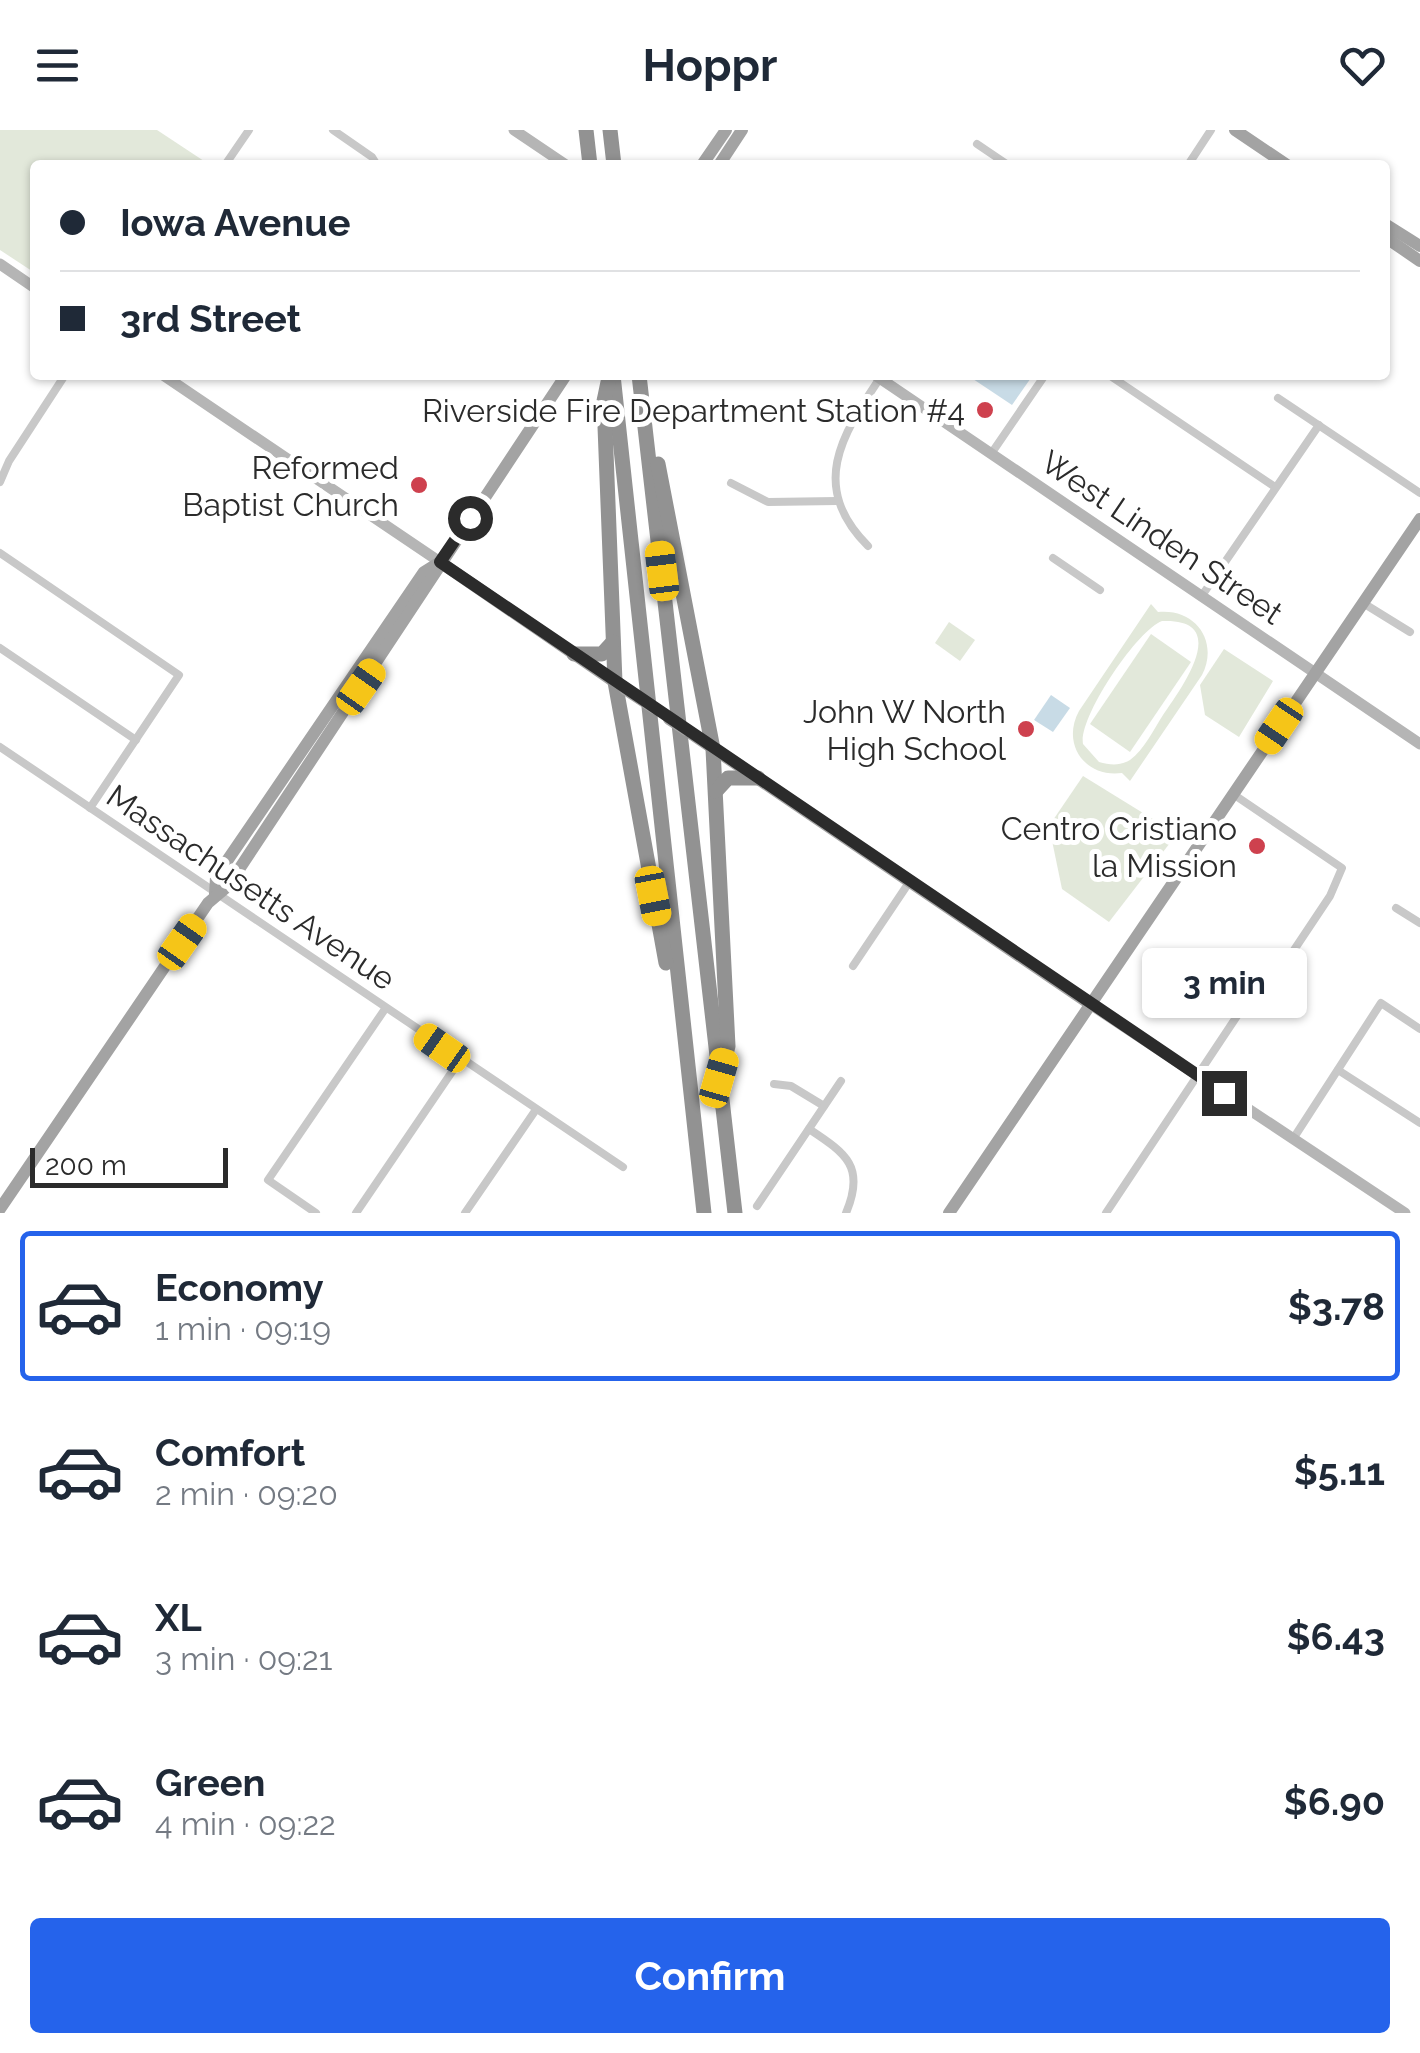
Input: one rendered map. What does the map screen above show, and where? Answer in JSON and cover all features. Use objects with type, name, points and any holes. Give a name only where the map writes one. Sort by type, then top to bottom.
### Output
[{"type":"highway","points":[[586,130],[589,160]]},
{"type":"highway","points":[[610,130],[613,160]]},
{"type":"highway","points":[[610,380],[604,401],[614,642],[690,1085]]},
{"type":"highway","points":[[612,380],[704,1213]]},
{"type":"highway","points":[[641,380],[716,790],[728,1046],[719,1078]]},
{"type":"highway","points":[[641,380],[735,1213]]},
{"type":"highway","points":[[574,654],[602,654],[614,642]]},
{"type":"highway","points":[[716,790],[728,778],[758,778]]},
{"type":"main road","points":[[514,130],[559,160]]},
{"type":"main road","points":[[705,160],[726,130]]},
{"type":"main road","points":[[721,160],[742,130]]},
{"type":"main road","points":[[1235,130],[1280,160]]},
{"type":"main road","points":[[1390,227],[1418,245]]},
{"type":"main road","points":[[1390,238],[1407,247],[1418,245]]},
{"type":"main road","points":[[1390,239],[1420,262]]},
{"type":"main road","points":[[0,264],[30,285]]},
{"type":"main road","points":[[170,380],[1405,1213]]},
{"type":"main road","points":[[0,1209],[215,894],[228,886],[436,578],[440,562],[563,380]]},
{"type":"main road","name":"West Linden Street","points":[[881,380],[1419,741]]},
{"type":"main road","points":[[949,1213],[1420,520]]},
{"type":"street","points":[[228,160],[248,130]]},
{"type":"street","points":[[333,130],[372,160]]},
{"type":"street","points":[[1191,160],[1211,130]]},
{"type":"street","points":[[977,144],[1001,160]]},
{"type":"street","points":[[0,482],[9,460],[63,380]]},
{"type":"street","points":[[868,546],[853,531],[838,501],[840,441],[875,380]]},
{"type":"street","points":[[991,454],[1042,380]]},
{"type":"street","points":[[1116,380],[1276,487]]},
{"type":"street","points":[[1278,398],[1420,492]]},
{"type":"street","points":[[1200,596],[1319,424]]},
{"type":"street","points":[[730,483],[768,502],[838,501]]},
{"type":"street","points":[[0,553],[179,675],[90,808]]},
{"type":"street","points":[[1053,558],[1100,590]]},
{"type":"street","points":[[1363,603],[1410,632]]},
{"type":"street","points":[[0,648],[136,740]]},
{"type":"street","name":"Massachusetts Avenue","points":[[0,747],[535,1111],[624,1167]]},
{"type":"street","points":[[1106,1213],[1247,1001],[1278,974],[1330,896],[1342,868],[1233,794]]},
{"type":"street","points":[[853,966],[910,881]]},
{"type":"street","points":[[1396,908],[1420,924]]},
{"type":"street","points":[[1294,1139],[1382,1003],[1420,1029]]},
{"type":"street","points":[[316,1213],[268,1180],[384,1008]]},
{"type":"street","points":[[356,1213],[460,1060]]},
{"type":"street","points":[[1338,1070],[1420,1124]]},
{"type":"street","points":[[757,1206],[841,1081]]},
{"type":"street","points":[[774,1084],[791,1086],[824,1106]]},
{"type":"street","points":[[465,1213],[535,1111]]},
{"type":"street","points":[[809,1129],[844,1152],[853,1170],[854,1189],[846,1213]]},
{"type":"shaded area","points":[[0,130],[157,130],[202,160],[30,160],[30,270],[0,250]]},
{"type":"shaded area","points":[[1151,604],[1158,612],[1171,612],[1193,621],[1201,630],[1208,651],[1202,675],[1130,781],[1122,773],[1097,770],[1080,756],[1073,735],[1079,711]],"holes":[[[1162,621],[1183,623],[1195,631],[1198,643],[1196,658],[1180,689],[1135,756],[1119,764],[1099,762],[1083,744],[1084,732],[1111,676],[1151,628]]]},
{"type":"shaded area","points":[[949,622],[975,640],[960,661],[935,643]]},
{"type":"shaded area","points":[[1151,634],[1191,662],[1130,752],[1090,724]]},
{"type":"shaded area","points":[[1224,649],[1273,681],[1239,737],[1205,715],[1200,685]]},
{"type":"shaded area","points":[[1083,776],[1169,829],[1173,839],[1109,922],[1062,889],[1049,826]]},
{"type":"water","points":[[974,380],[1030,380],[1012,405]]},
{"type":"water","points":[[1051,695],[1070,708],[1053,732],[1034,720]]},
{"type":"place","name":"Riverside Fire Department Station #4","points":[[985,410]]},
{"type":"place","name":"Reformed Baptist Church","points":[[419,485]]},
{"type":"place","name":"John W North High School","points":[[1026,729]]},
{"type":"place","name":"Centro Cristiano la Mission","points":[[1257,846]]},
{"type":"route","points":[[470,518],[440,562],[1224,1093]]}]
